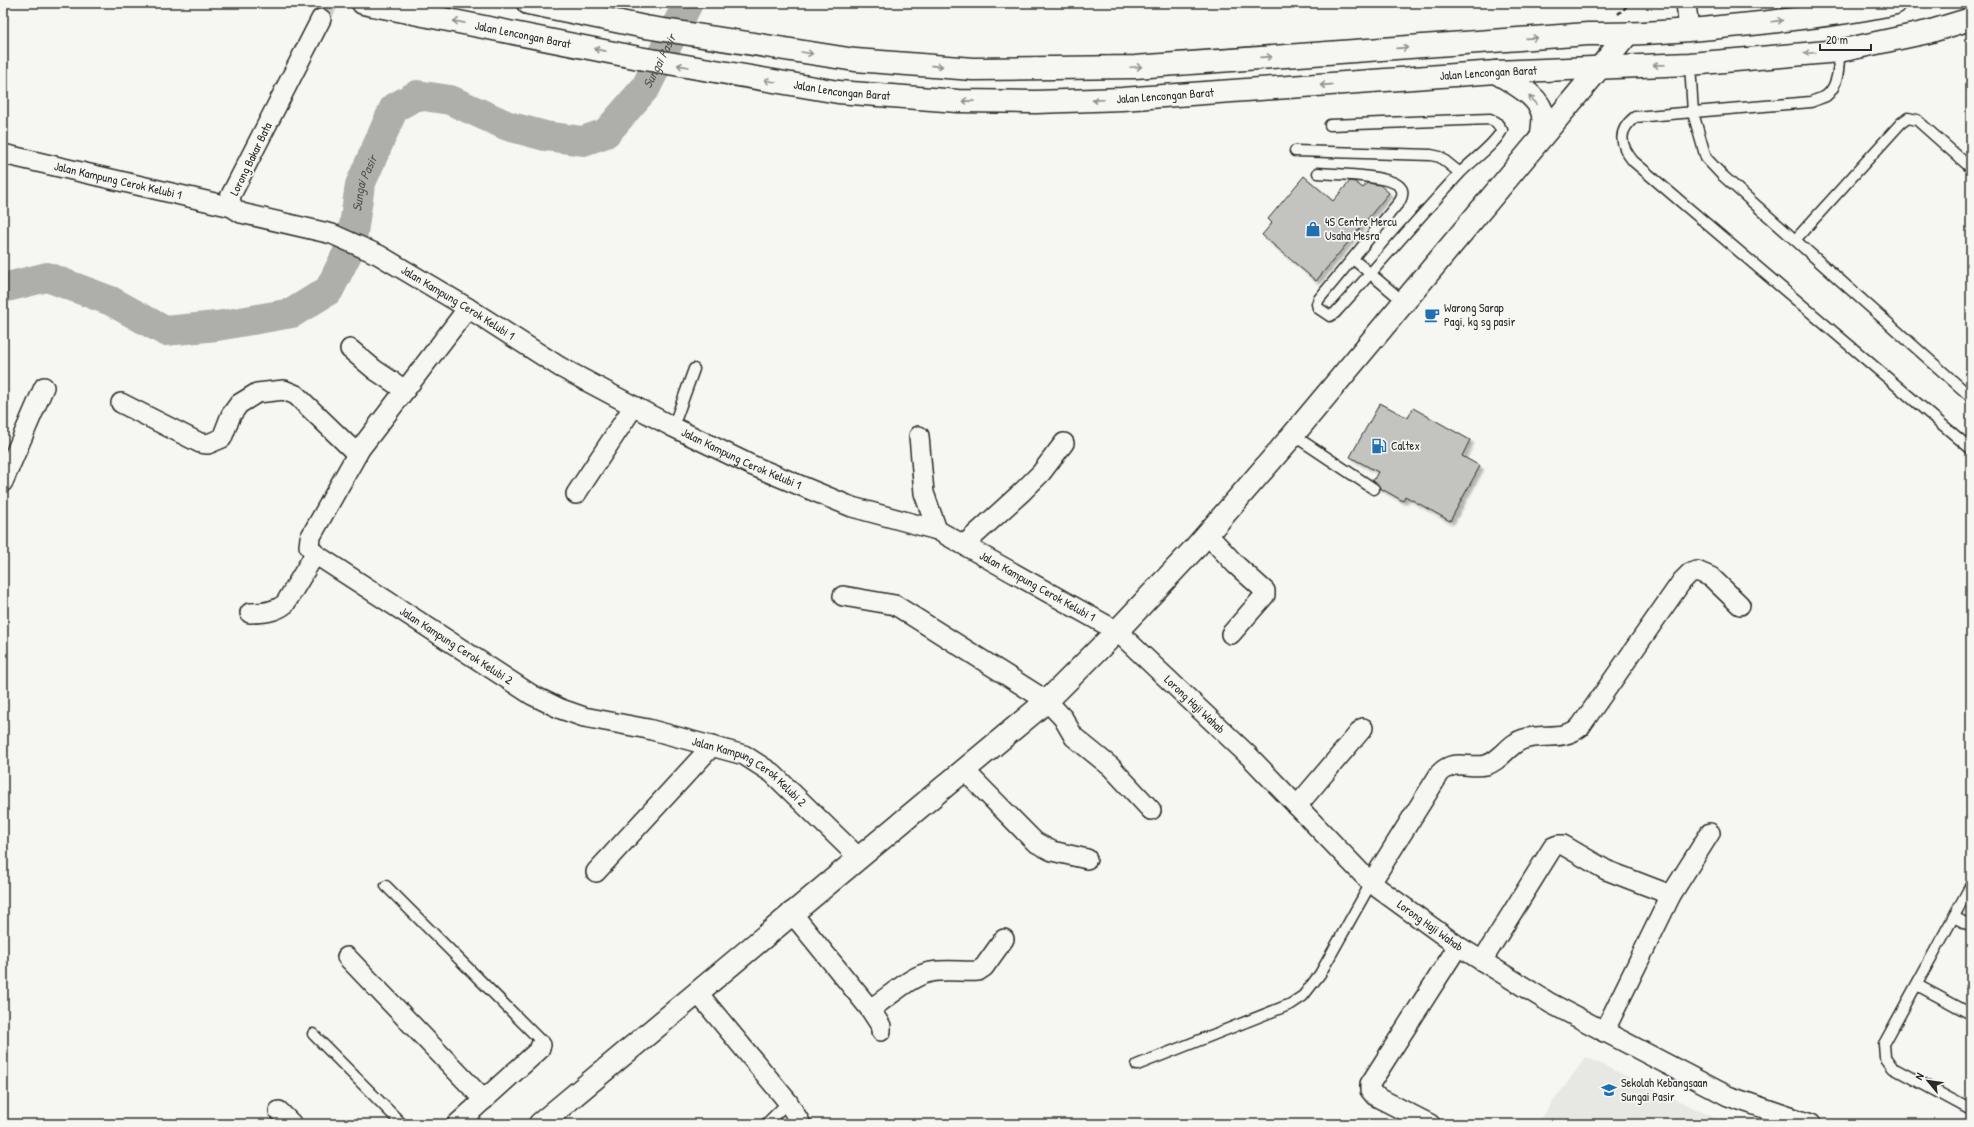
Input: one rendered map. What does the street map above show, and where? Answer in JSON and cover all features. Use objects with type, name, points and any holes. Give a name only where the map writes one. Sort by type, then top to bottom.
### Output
[{"type":"main road","name":"Jalan Lencongan Barat","points":[[363,3],[639,58],[838,92],[958,101],[1036,102],[1122,99],[1496,72],[1690,64],[1839,51],[1928,32],[1971,19]]},
{"type":"main road","points":[[528,3],[727,41],[856,60],[973,69],[1135,67],[1580,35],[1627,35],[1827,15],[1895,3]]},
{"type":"main road","points":[[540,1124],[791,912],[1047,701],[1117,631],[1207,534],[1294,435],[1627,35]]},
{"type":"main road","points":[[1496,72],[1531,96],[1537,104],[1543,117],[1542,136]]},
{"type":"street","points":[[1686,3],[1689,30]]},
{"type":"street","name":"Lorong Bakar Bata","points":[[321,19],[230,197],[232,207],[241,213],[332,234],[380,256]]},
{"type":"street","name":"Jalan Kampung Cerok Kelubi 1","points":[[3,154],[232,207]]},
{"type":"street","name":"Jalan Kampung Cerok Kelubi 1","points":[[380,256],[468,308],[560,367],[673,427],[751,465],[852,507],[937,530],[965,544],[1117,631]]},
{"type":"street","points":[[250,613],[266,613],[280,608],[285,604],[315,554],[309,546],[310,538],[357,454],[468,308]]},
{"type":"street","points":[[350,349],[375,370],[405,390]]},
{"type":"street","points":[[3,482],[44,387]]},
{"type":"street","points":[[121,403],[200,443],[208,444],[222,438],[231,415],[240,404],[257,393],[284,390],[296,396],[357,454]]},
{"type":"street","points":[[576,494],[634,406]]},
{"type":"street","points":[[919,436],[924,493],[937,530]]},
{"type":"street","points":[[965,544],[1041,473],[1064,443]]},
{"type":"street","points":[[1207,534],[1236,565],[1265,592],[1265,595],[1231,634]]},
{"type":"street","name":"Jalan Kampung Cerok Kelubi 2","points":[[315,554],[532,695],[554,706],[584,717],[648,729],[744,756],[772,773],[858,857]]},
{"type":"street","points":[[1371,883],[1440,773],[1446,767],[1453,765],[1489,764],[1523,739],[1564,736],[1573,733],[1580,727],[1682,581],[1690,573],[1697,571],[1711,577],[1740,605]]},
{"type":"street","points":[[843,596],[895,605],[1047,701],[1063,718],[1074,737],[1111,767],[1150,810]]},
{"type":"street","name":"Lorong Haji Wahab","points":[[1117,631],[1249,756],[1371,883],[1458,946],[1550,1003],[1728,1096],[1811,1124]]},
{"type":"street","points":[[1297,806],[1363,728]]},
{"type":"street","points":[[596,872],[712,746]]},
{"type":"street","points":[[964,770],[1035,842],[1052,851],[1087,859]]},
{"type":"street","points":[[1604,1032],[1670,895],[1710,833]]},
{"type":"street","points":[[1482,961],[1553,847],[1558,845],[1563,845],[1606,870],[1670,895]]},
{"type":"street","points":[[791,912],[870,1009],[880,1026],[881,1031]]},
{"type":"street","points":[[870,1009],[910,980],[931,972],[978,971],[984,967],[1004,939]]},
{"type":"street","points":[[1425,1123],[1375,1096],[1370,1090],[1370,1084],[1458,946]]},
{"type":"street","points":[[347,957],[484,1100]]},
{"type":"street","points":[[697,992],[788,1102],[801,1124]]},
{"type":"street","points":[[457,1124],[539,1050],[542,1045]]},
{"type":"lane","points":[[1839,51],[1839,66],[1836,80],[1826,95],[1821,98],[1811,102],[1635,118],[1628,123],[1623,131],[1622,141],[1626,152],[1633,161],[1971,449]]},
{"type":"lane","points":[[1690,64],[1693,112],[1706,158],[1722,175],[1971,397]]},
{"type":"lane","points":[[1795,240],[1901,123],[1908,118],[1917,120],[1971,168]]},
{"type":"lane","points":[[1318,173],[1382,179],[1397,184],[1402,190],[1400,201],[1316,304],[1318,308],[1330,316],[1370,274],[1460,173],[1500,133],[1501,128],[1496,122],[1490,119],[1330,125]]},
{"type":"lane","points":[[1295,151],[1431,155],[1440,157],[1460,173]]},
{"type":"lane","points":[[1353,259],[1404,302]]},
{"type":"lane","points":[[673,427],[694,369]]},
{"type":"lane","points":[[1294,435],[1374,489]]},
{"type":"lane","points":[[1137,1065],[1291,1004],[1304,996],[1320,974],[1371,883]]},
{"type":"lane","points":[[1971,885],[1884,1044],[1885,1057],[1893,1068],[1971,1110]]},
{"type":"lane","points":[[386,886],[541,1041],[542,1045]]},
{"type":"lane","points":[[1954,917],[1971,926]]},
{"type":"lane","points":[[1917,985],[1971,1014]]},
{"type":"lane","points":[[313,1034],[402,1124]]},
{"type":"lane","points":[[766,1124],[788,1102]]},
{"type":"shaded area","name":"Sekolah Kebangsaan Sungai Pasir","points":[[1586,1057],[1728,1124],[1537,1124]]},
{"type":"building","name":"4S Centre Mercu Usaha Mesra","points":[[1304,176],[1333,201],[1350,181],[1355,182],[1363,188],[1367,183],[1380,185],[1389,193],[1316,281],[1262,235],[1272,223],[1268,219]]},
{"type":"building","points":[[1380,403],[1408,418],[1413,408],[1470,440],[1462,456],[1480,466],[1450,521],[1405,496],[1403,501],[1380,488],[1373,481],[1378,472],[1350,457]]},
{"type":"waterway","name":"Sungai Pasir","points":[[3,288],[47,277],[111,301],[165,331],[217,326],[292,313],[329,290],[351,246],[360,185],[394,108],[417,95],[450,100],[508,126],[545,136],[583,141],[606,133],[646,87],[688,3]]},
{"type":"tunnel","points":[[321,19],[329,3]]},
{"type":"place","name":"4S Centre Mercu Usaha Mesra","points":[[1313,229]]},
{"type":"place","name":"Warong Sarap Pagi, kg sg pasir","points":[[1432,315]]},
{"type":"place","name":"Caltex","points":[[1379,446]]},
{"type":"place","name":"Sekolah Kebangsaan Sungai Pasir","points":[[1609,1090]]}]
